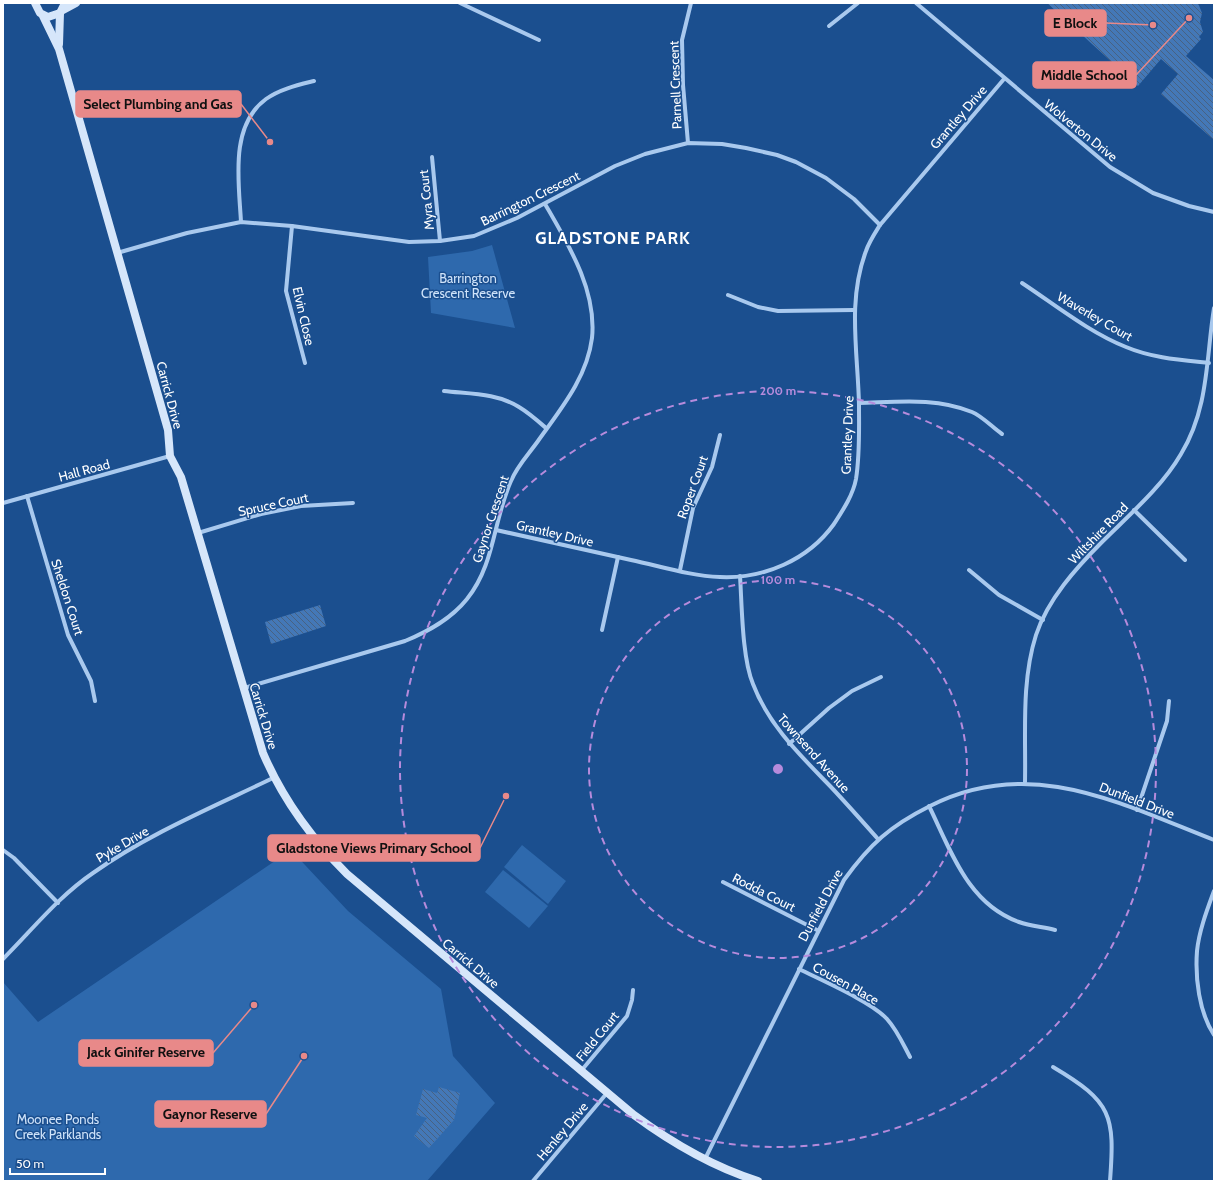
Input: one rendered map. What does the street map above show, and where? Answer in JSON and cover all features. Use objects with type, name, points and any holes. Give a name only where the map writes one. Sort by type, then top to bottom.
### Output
[{"type":"street","name":"Carrick Drive","points":[[35,3],[37,9],[44,16],[59,49],[168,430],[170,456],[182,477],[243,689],[263,753],[273,778],[312,837],[347,874],[607,1093],[657,1132],[704,1159],[758,1181]]},
{"type":"street","points":[[44,16],[52,17],[63,9],[76,3]]},
{"type":"street","points":[[460,3],[539,40]]},
{"type":"street","name":"Parnell Crescent","points":[[688,143],[682,85],[682,40],[691,3]]},
{"type":"street","points":[[829,26],[858,3]]},
{"type":"street","name":"Wolverton Drive","points":[[916,3],[1004,79],[1110,167],[1153,193],[1189,206],[1214,212]]},
{"type":"street","name":"Carrick Drive","points":[[59,49],[63,9]]},
{"type":"street","name":"Grantley Drive","points":[[496,530],[618,557],[720,577],[762,573],[788,564],[805,553],[828,532],[848,500],[856,480],[859,452],[859,403],[854,310],[855,288],[866,250],[880,224],[1004,79]]},
{"type":"street","points":[[242,222],[239,181],[240,149],[244,130],[253,112],[266,99],[287,88],[314,81]]},
{"type":"street","name":"Barrington Crescent","points":[[117,253],[187,233],[242,222],[292,226],[409,242],[440,241],[474,236],[545,204],[615,166],[645,154],[688,143],[722,144],[746,148],[777,155],[796,162],[826,178],[854,199],[880,224]]},
{"type":"street","name":"Myra Court","points":[[432,157],[440,241]]},
{"type":"street","name":"Gaynor Crescent","points":[[243,689],[405,641],[423,634],[446,620],[466,600],[478,583],[488,562],[511,482],[518,466],[574,390],[584,370],[592,338],[592,323],[588,293],[571,252],[545,204]]},
{"type":"street","name":"Elvin Close","points":[[292,226],[286,291],[305,363]]},
{"type":"street","name":"Waverley Court","points":[[1022,283],[1085,324],[1126,347],[1155,356],[1209,363]]},
{"type":"street","points":[[728,295],[758,307],[778,311],[854,310]]},
{"type":"street","name":"Wiltshire Road","points":[[1025,782],[1026,681],[1036,634],[1054,599],[1080,565],[1134,510],[1163,478],[1181,455],[1193,430],[1201,408],[1209,363],[1214,308]]},
{"type":"street","points":[[444,391],[504,399],[520,407],[546,428]]},
{"type":"street","points":[[859,403],[926,401],[948,404],[973,412],[1002,434]]},
{"type":"street","name":"Roper Court","points":[[680,570],[693,508],[712,467],[720,435]]},
{"type":"street","name":"Hall Road","points":[[3,503],[170,456]]},
{"type":"street","name":"Sheldon Court","points":[[27,496],[68,635],[91,681],[95,701]]},
{"type":"street","name":"Spruce Court","points":[[198,533],[261,514],[301,506],[353,503]]},
{"type":"street","points":[[1134,510],[1185,560]]},
{"type":"street","points":[[602,630],[618,557]]},
{"type":"street","points":[[969,570],[999,594],[1043,620]]},
{"type":"street","name":"Townsend Avenue","points":[[740,576],[748,664],[752,684],[773,724],[789,744],[878,838]]},
{"type":"street","points":[[789,744],[852,691],[881,677]]},
{"type":"street","points":[[1137,810],[1167,721],[1169,701]]},
{"type":"street","name":"Pyke Drive","points":[[3,959],[58,903],[92,873],[139,844],[273,778]]},
{"type":"street","name":"Dunfield Drive","points":[[704,1159],[817,930],[844,880],[863,854],[878,838],[907,818],[951,795],[986,786],[1025,782],[1090,793],[1214,840]]},
{"type":"street","points":[[929,806],[965,879],[982,900],[998,911],[1019,922],[1055,930]]},
{"type":"street","points":[[3,850],[14,858],[58,903]]},
{"type":"street","name":"Rodda Court","points":[[723,882],[817,930]]},
{"type":"street","points":[[1214,891],[1203,922],[1197,950],[1198,985],[1204,1013],[1214,1035]]},
{"type":"street","name":"Cousen Place","points":[[798,969],[866,1004],[886,1018],[896,1031],[910,1057]]},
{"type":"street","name":"Field Court","points":[[581,1071],[627,1016],[632,1000],[633,990]]},
{"type":"street","points":[[1053,1067],[1080,1083],[1105,1109],[1112,1132],[1110,1181]]},
{"type":"street","name":"Henley Drive","points":[[533,1181],[607,1093]]},
{"type":"green space","name":"Barrington Crescent Reserve","points":[[492,245],[515,328],[431,313],[428,257],[472,251]]},
{"type":"green space","points":[[522,845],[566,881],[548,904],[504,867]]},
{"type":"green space","name":"Moonee Ponds Creek Parklands","points":[[291,850],[348,911],[441,989],[453,1056],[495,1103],[427,1181],[3,1181],[3,982],[38,1022]]},
{"type":"green space","points":[[503,870],[548,906],[529,928],[485,892]]},
{"type":"building","points":[[1047,3],[1198,3],[1202,13],[1200,22],[1203,32],[1199,37],[1201,39],[1186,56],[1214,80],[1214,140],[1161,94],[1178,74],[1161,59],[1138,86]]},
{"type":"building","points":[[320,605],[326,626],[271,644],[265,622]]},
{"type":"building","points":[[439,1087],[460,1093],[454,1120],[429,1148],[414,1136],[427,1118],[416,1115],[423,1089],[437,1093]]},
{"type":"place","name":"Middle School","points":[[1189,18]]},
{"type":"place","name":"E Block","points":[[1153,25]]},
{"type":"place","name":"Select Plumbing and Gas","points":[[270,142]]},
{"type":"place","name":"Gladstone Views Primary School","points":[[506,796]]},
{"type":"place","name":"Jack Ginifer Reserve","points":[[254,1005]]},
{"type":"place","name":"Gaynor Reserve","points":[[304,1056]]},
{"type":"district","name":"GLADSTONE PARK","points":[[613,238]]}]
